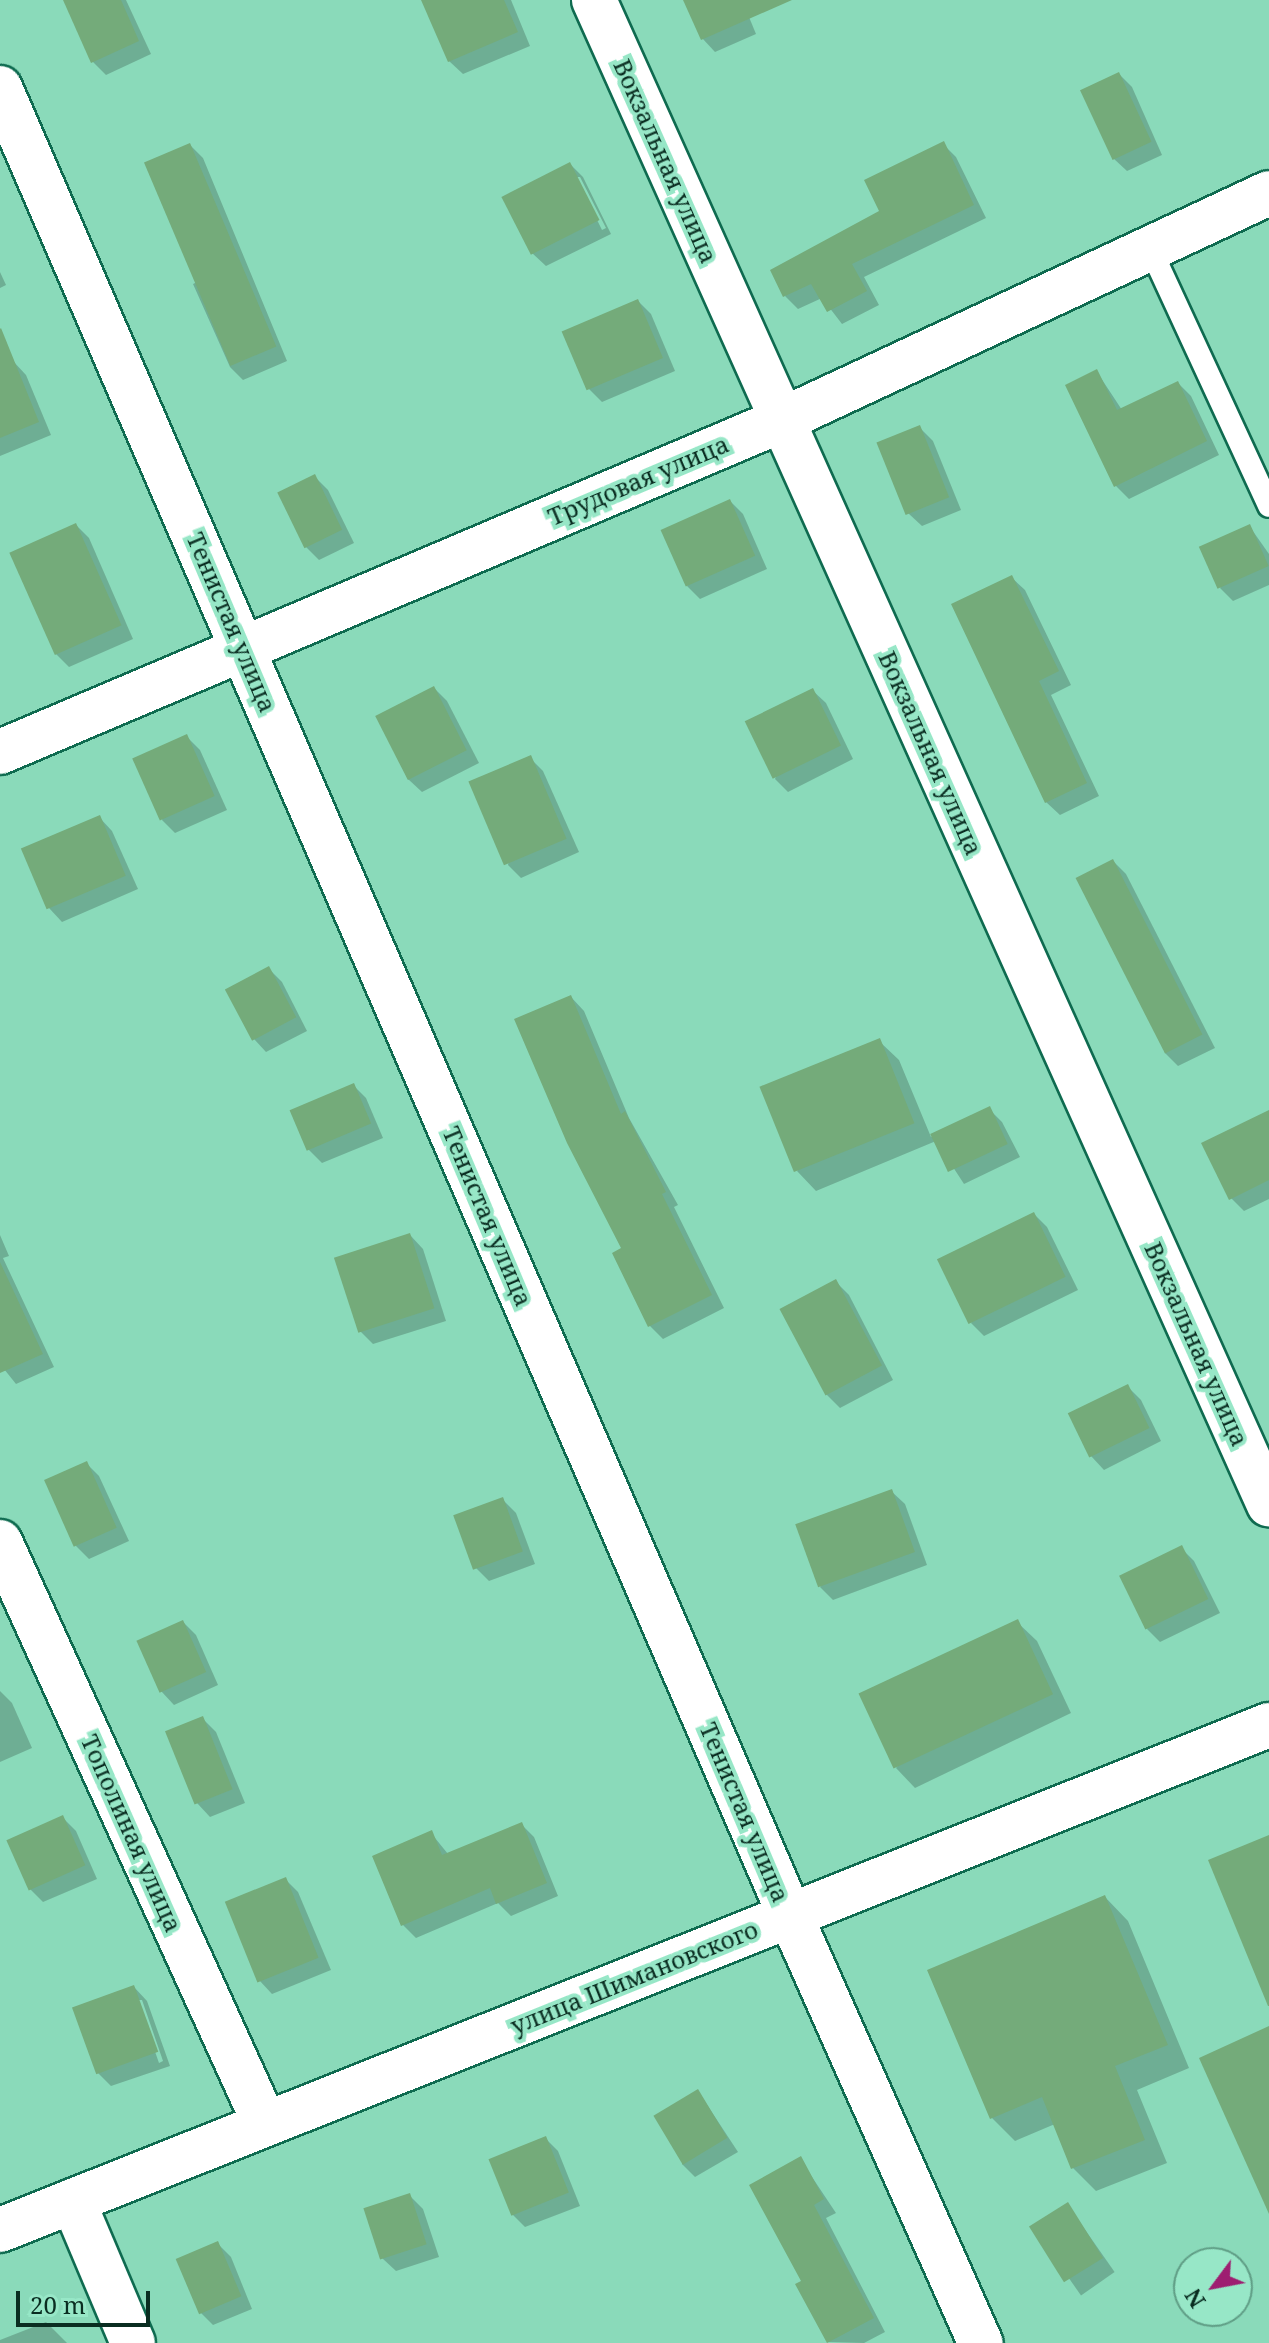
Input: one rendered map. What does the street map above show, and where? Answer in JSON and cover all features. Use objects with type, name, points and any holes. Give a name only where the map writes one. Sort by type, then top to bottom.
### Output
[{"type":"street","name":"Вокзальная улица","points":[[594,0],[1269,1505]]},
{"type":"street","name":"Тенистая улица","points":[[0,88],[790,1915],[981,2343]]},
{"type":"street","name":"Трудовая улица","points":[[0,752],[242,646],[782,420],[1269,193]]},
{"type":"street","name":"Тополиная улица","points":[[0,1542],[265,2124]]},
{"type":"street","name":"улица Шимановского","points":[[0,2230],[1269,1725]]},
{"type":"street","points":[[73,2201],[133,2343]]},
{"type":"lane","points":[[1150,248],[1269,506]]},
{"type":"building","points":[[63,0],[121,0],[139,41],[91,63]]},
{"type":"building","points":[[421,0],[504,0],[518,32],[448,62]]},
{"type":"building","points":[[683,0],[792,0],[701,40]]},
{"type":"building","points":[[1119,72],[1152,142],[1113,160],[1080,90]]},
{"type":"building","points":[[944,141],[974,205],[852,264],[867,291],[827,312],[811,284],[783,297],[770,270],[879,211],[864,180]]},
{"type":"building","points":[[190,143],[276,346],[230,366],[144,163]]},
{"type":"building","points":[[570,162],[600,220],[531,255],[501,197]]},
{"type":"building","points":[[638,299],[663,358],[587,390],[562,331]]},
{"type":"building","points":[[0,329],[39,422],[0,438]]},
{"type":"building","points":[[1097,369],[1117,410],[1178,381],[1207,441],[1114,487],[1065,385]]},
{"type":"building","points":[[920,425],[949,497],[906,515],[876,443]]},
{"type":"building","points":[[315,474],[342,530],[304,548],[277,492]]},
{"type":"building","points":[[730,499],[755,556],[686,587],[661,530]]},
{"type":"building","points":[[76,523],[122,625],[55,655],[9,553]]},
{"type":"building","points":[[1250,524],[1269,566],[1218,589],[1199,547]]},
{"type":"building","points":[[1012,575],[1059,671],[1039,681],[1087,783],[1045,803],[951,604]]},
{"type":"building","points":[[434,686],[467,750],[408,780],[375,716]]},
{"type":"building","points":[[813,688],[841,746],[773,779],[745,721]]},
{"type":"building","points":[[187,734],[215,796],[160,821],[132,758]]},
{"type":"building","points":[[531,755],[567,839],[504,865],[468,782]]},
{"type":"building","points":[[100,815],[126,876],[47,909],[21,849]]},
{"type":"building","points":[[1113,859],[1202,1035],[1165,1054],[1076,878]]},
{"type":"building","points":[[269,966],[296,1017],[252,1041],[225,989]]},
{"type":"building","points":[[571,995],[621,1114],[625,1111],[666,1192],[662,1194],[712,1295],[648,1327],[612,1253],[621,1248],[567,1143],[514,1019]]},
{"type":"building","points":[[880,1038],[914,1123],[794,1172],[759,1087]]},
{"type":"building","points":[[354,1083],[371,1124],[307,1151],[290,1110]]},
{"type":"building","points":[[990,1106],[1008,1144],[948,1172],[930,1134]]},
{"type":"building","points":[[1269,1110],[1269,1180],[1229,1200],[1201,1143]]},
{"type":"building","points":[[1034,1212],[1066,1277],[968,1324],[937,1259]]},
{"type":"building","points":[[410,1233],[434,1308],[358,1333],[334,1258]]},
{"type":"building","points":[[0,1262],[43,1354],[0,1373]]},
{"type":"building","points":[[836,1279],[882,1366],[825,1396],[779,1309]]},
{"type":"building","points":[[1128,1384],[1149,1428],[1089,1457],[1068,1413]]},
{"type":"building","points":[[87,1461],[117,1528],[74,1547],[44,1480]]},
{"type":"building","points":[[892,1489],[915,1552],[818,1587],[795,1524]]},
{"type":"building","points":[[503,1497],[523,1552],[473,1570],[453,1515]]},
{"type":"building","points":[[1182,1545],[1208,1599],[1145,1630],[1119,1576]]},
{"type":"building","points":[[1018,1619],[1053,1694],[894,1769],[858,1693]]},
{"type":"building","points":[[183,1620],[206,1672],[160,1693],[136,1641]]},
{"type":"building","points":[[203,1716],[233,1789],[195,1805],[165,1731]]},
{"type":"building","points":[[63,1815],[85,1865],[29,1890],[6,1840]]},
{"type":"building","points":[[522,1822],[547,1883],[496,1904],[490,1888],[401,1926],[372,1856],[432,1830],[442,1855]]},
{"type":"building","points":[[1269,1835],[1269,2006],[1268,2006],[1208,1860]]},
{"type":"building","points":[[286,1877],[319,1958],[257,1982],[225,1902]]},
{"type":"building","points":[[1105,1895],[1168,2045],[1115,2066],[1145,2140],[1071,2169],[1042,2097],[990,2119],[927,1970]]},
{"type":"building","points":[[134,1985],[158,2052],[96,2074],[72,2008]]},
{"type":"building","points":[[1269,2026],[1269,2214],[1199,2058]]},
{"type":"building","points":[[698,2089],[727,2138],[683,2165],[653,2116]]},
{"type":"building","points":[[546,2136],[569,2193],[511,2216],[489,2159]]},
{"type":"building","points":[[801,2156],[824,2199],[814,2205],[874,2318],[827,2343],[795,2284],[801,2281],[749,2185]]},
{"type":"building","points":[[410,2193],[427,2244],[380,2259],[363,2208]]},
{"type":"building","points":[[1068,2202],[1103,2258],[1064,2282],[1029,2226]]},
{"type":"building","points":[[218,2241],[241,2296],[199,2314],[176,2259]]}]
